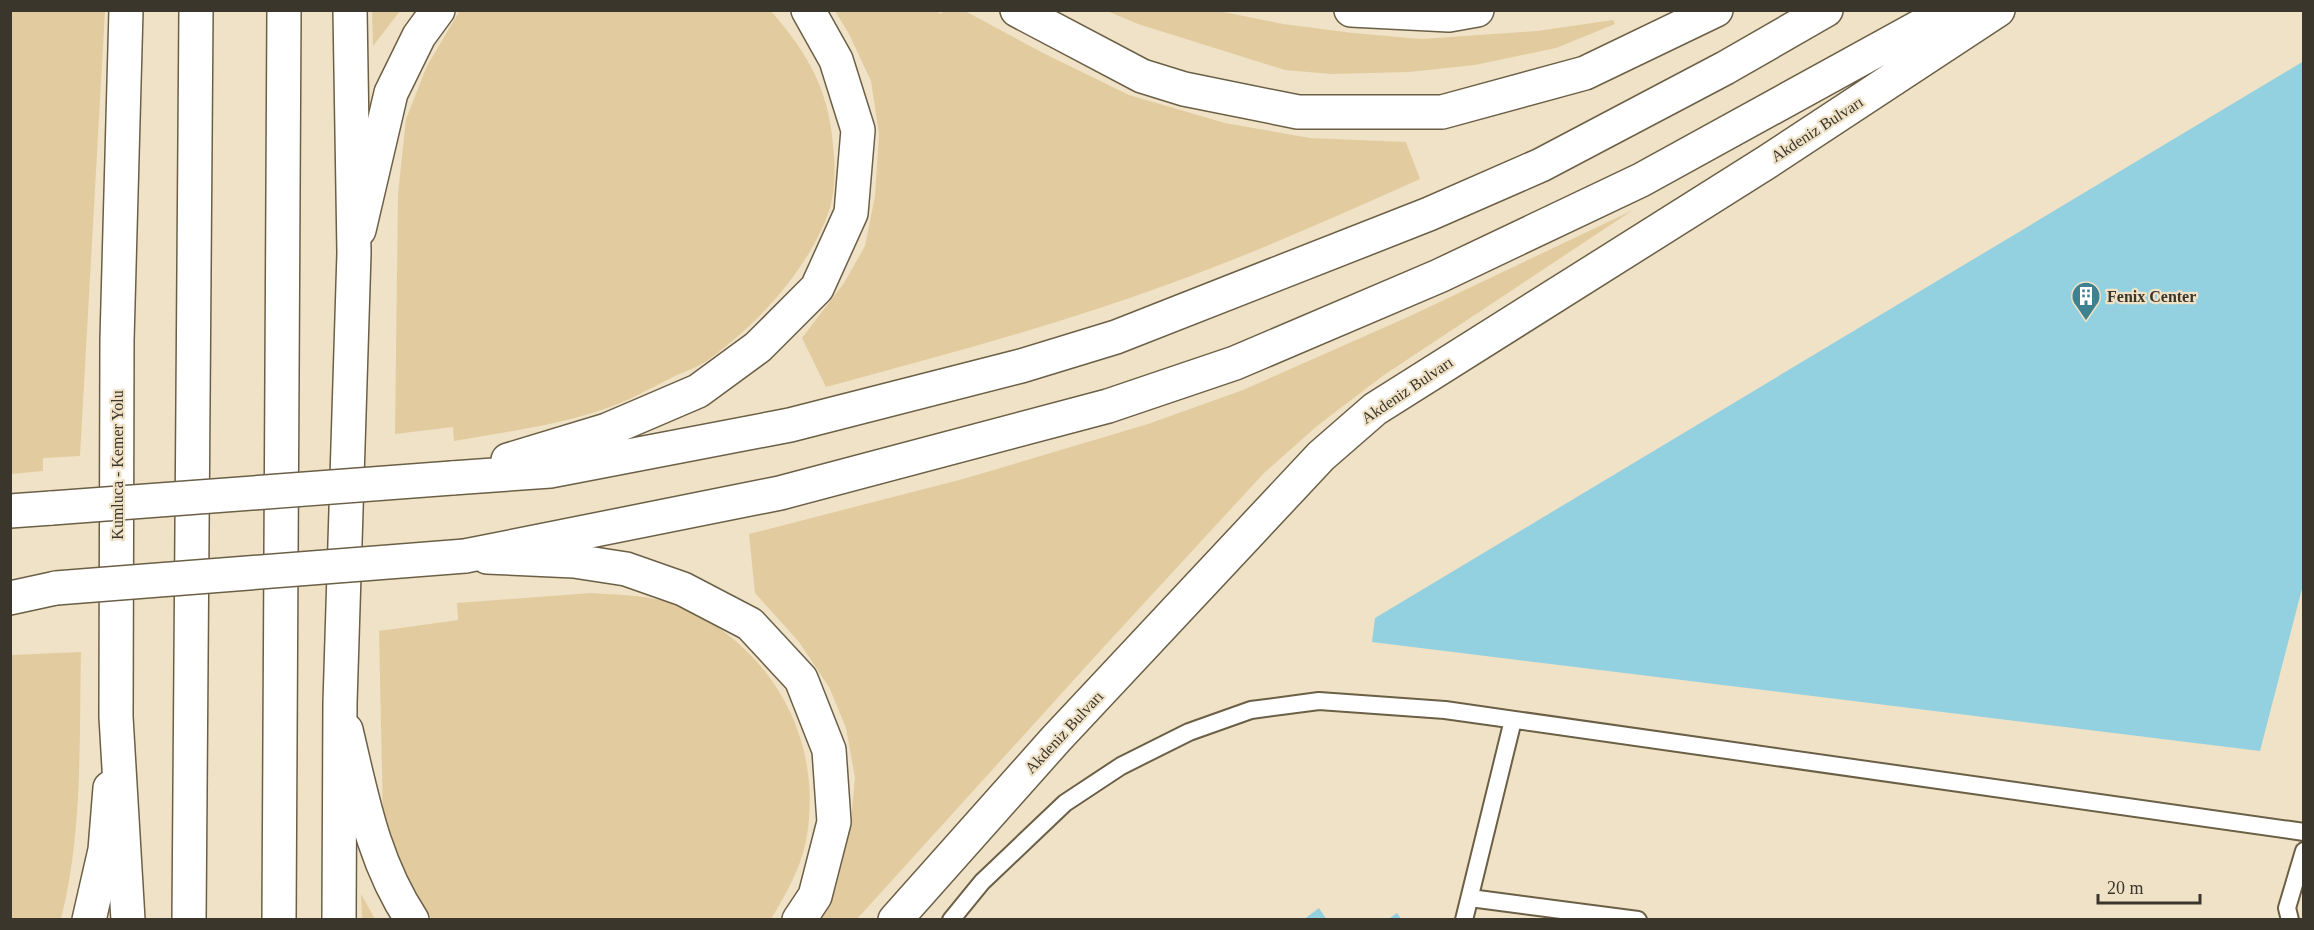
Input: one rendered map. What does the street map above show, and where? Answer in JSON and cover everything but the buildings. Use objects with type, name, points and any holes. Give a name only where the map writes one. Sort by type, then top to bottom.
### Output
[{"type":"main road","name":"Kumluca - Kemer Yolu","points":[[126,10],[117,339],[116,717],[128,920]]},
{"type":"main road","points":[[189,920],[196,10]]},
{"type":"main road","points":[[279,920],[284,10]]},
{"type":"main road","points":[[339,920],[340,703],[354,253],[350,10]]},
{"type":"main road","points":[[354,253],[391,93],[419,36],[438,10]]},
{"type":"main road","points":[[452,478],[607,430],[698,391],[758,347],[817,288],[851,213],[858,130],[836,60],[808,10]]},
{"type":"main road","points":[[1017,10],[1142,76],[1184,89],[1298,112],[1442,112],[1586,73],[1716,10]]},
{"type":"main road","points":[[1351,10],[1449,15],[1477,10]]},
{"type":"main road","points":[[10,511],[550,471],[790,425],[1021,366],[1116,337],[1429,214],[1541,165],[1725,68],[1826,10]]},
{"type":"main road","points":[[10,589],[56,588],[465,556],[780,493],[1108,406],[1234,363],[1439,276],[1641,180],[1950,10]]},
{"type":"main road","name":"Akdeniz Bulvarı","points":[[895,920],[1056,739],[1320,456],[1375,409],[1767,162],[1998,10]]},
{"type":"main road","points":[[465,556],[574,561],[626,569],[684,589],[750,624],[801,679],[830,750],[834,822],[815,896],[799,920]]},
{"type":"main road","points":[[10,598],[56,588]]},
{"type":"main road","points":[[340,703],[370,832],[398,899],[411,920]]},
{"type":"main road","points":[[89,920],[105,850],[116,717]]},
{"type":"lane","points":[[951,920],[982,882],[1065,803],[1120,766],[1189,732],[1251,710],[1319,701],[1445,710],[2304,832]]},
{"type":"lane","points":[[1464,920],[1513,720]]},
{"type":"lane","points":[[2287,916],[2304,851]]},
{"type":"lane","points":[[1470,898],[1638,920]]},
{"type":"shaded area","points":[[11,10],[105,11],[80,456],[43,458],[43,471],[11,474]]},
{"type":"shaded area","points":[[460,10],[771,11],[808,61],[823,95],[832,135],[834,177],[829,211],[809,254],[763,313],[708,360],[628,400],[583,416],[454,441],[453,427],[395,434],[398,194],[406,119],[427,66]]},
{"type":"shaded area","points":[[935,10],[941,14],[943,11],[965,11],[1043,53],[1129,95],[1225,123],[1310,138],[1406,142],[1420,179],[1264,247],[1127,299],[999,339],[826,387],[802,338],[844,283],[865,246],[875,196],[879,134],[871,81],[849,34],[835,11]]},
{"type":"shaded area","points":[[372,11],[400,11],[373,46]]},
{"type":"shaded area","points":[[1107,11],[1219,11],[1283,24],[1421,39],[1537,31],[1613,20],[1615,24],[1556,48],[1475,65],[1409,72],[1331,74],[1285,70],[1138,24]]},
{"type":"shaded area","points":[[1633,210],[1384,375],[1317,426],[1264,473],[857,919],[821,919],[836,887],[850,830],[855,778],[846,728],[829,687],[799,642],[755,593],[749,534],[963,479],[1148,424],[1243,390],[1408,317]]},
{"type":"shaded area","points":[[591,593],[657,599],[677,605],[710,622],[739,644],[764,670],[784,700],[798,732],[807,767],[810,803],[806,841],[800,862],[771,919],[432,919],[411,883],[392,845],[383,819],[379,631],[458,620],[457,603]]},
{"type":"shaded area","points":[[81,652],[80,753],[76,820],[68,886],[61,919],[11,919],[11,655]]},
{"type":"shaded area","points":[[361,894],[375,919],[362,919]]},
{"type":"place","name":"Fenix Center","points":[[2086,322]]}]
